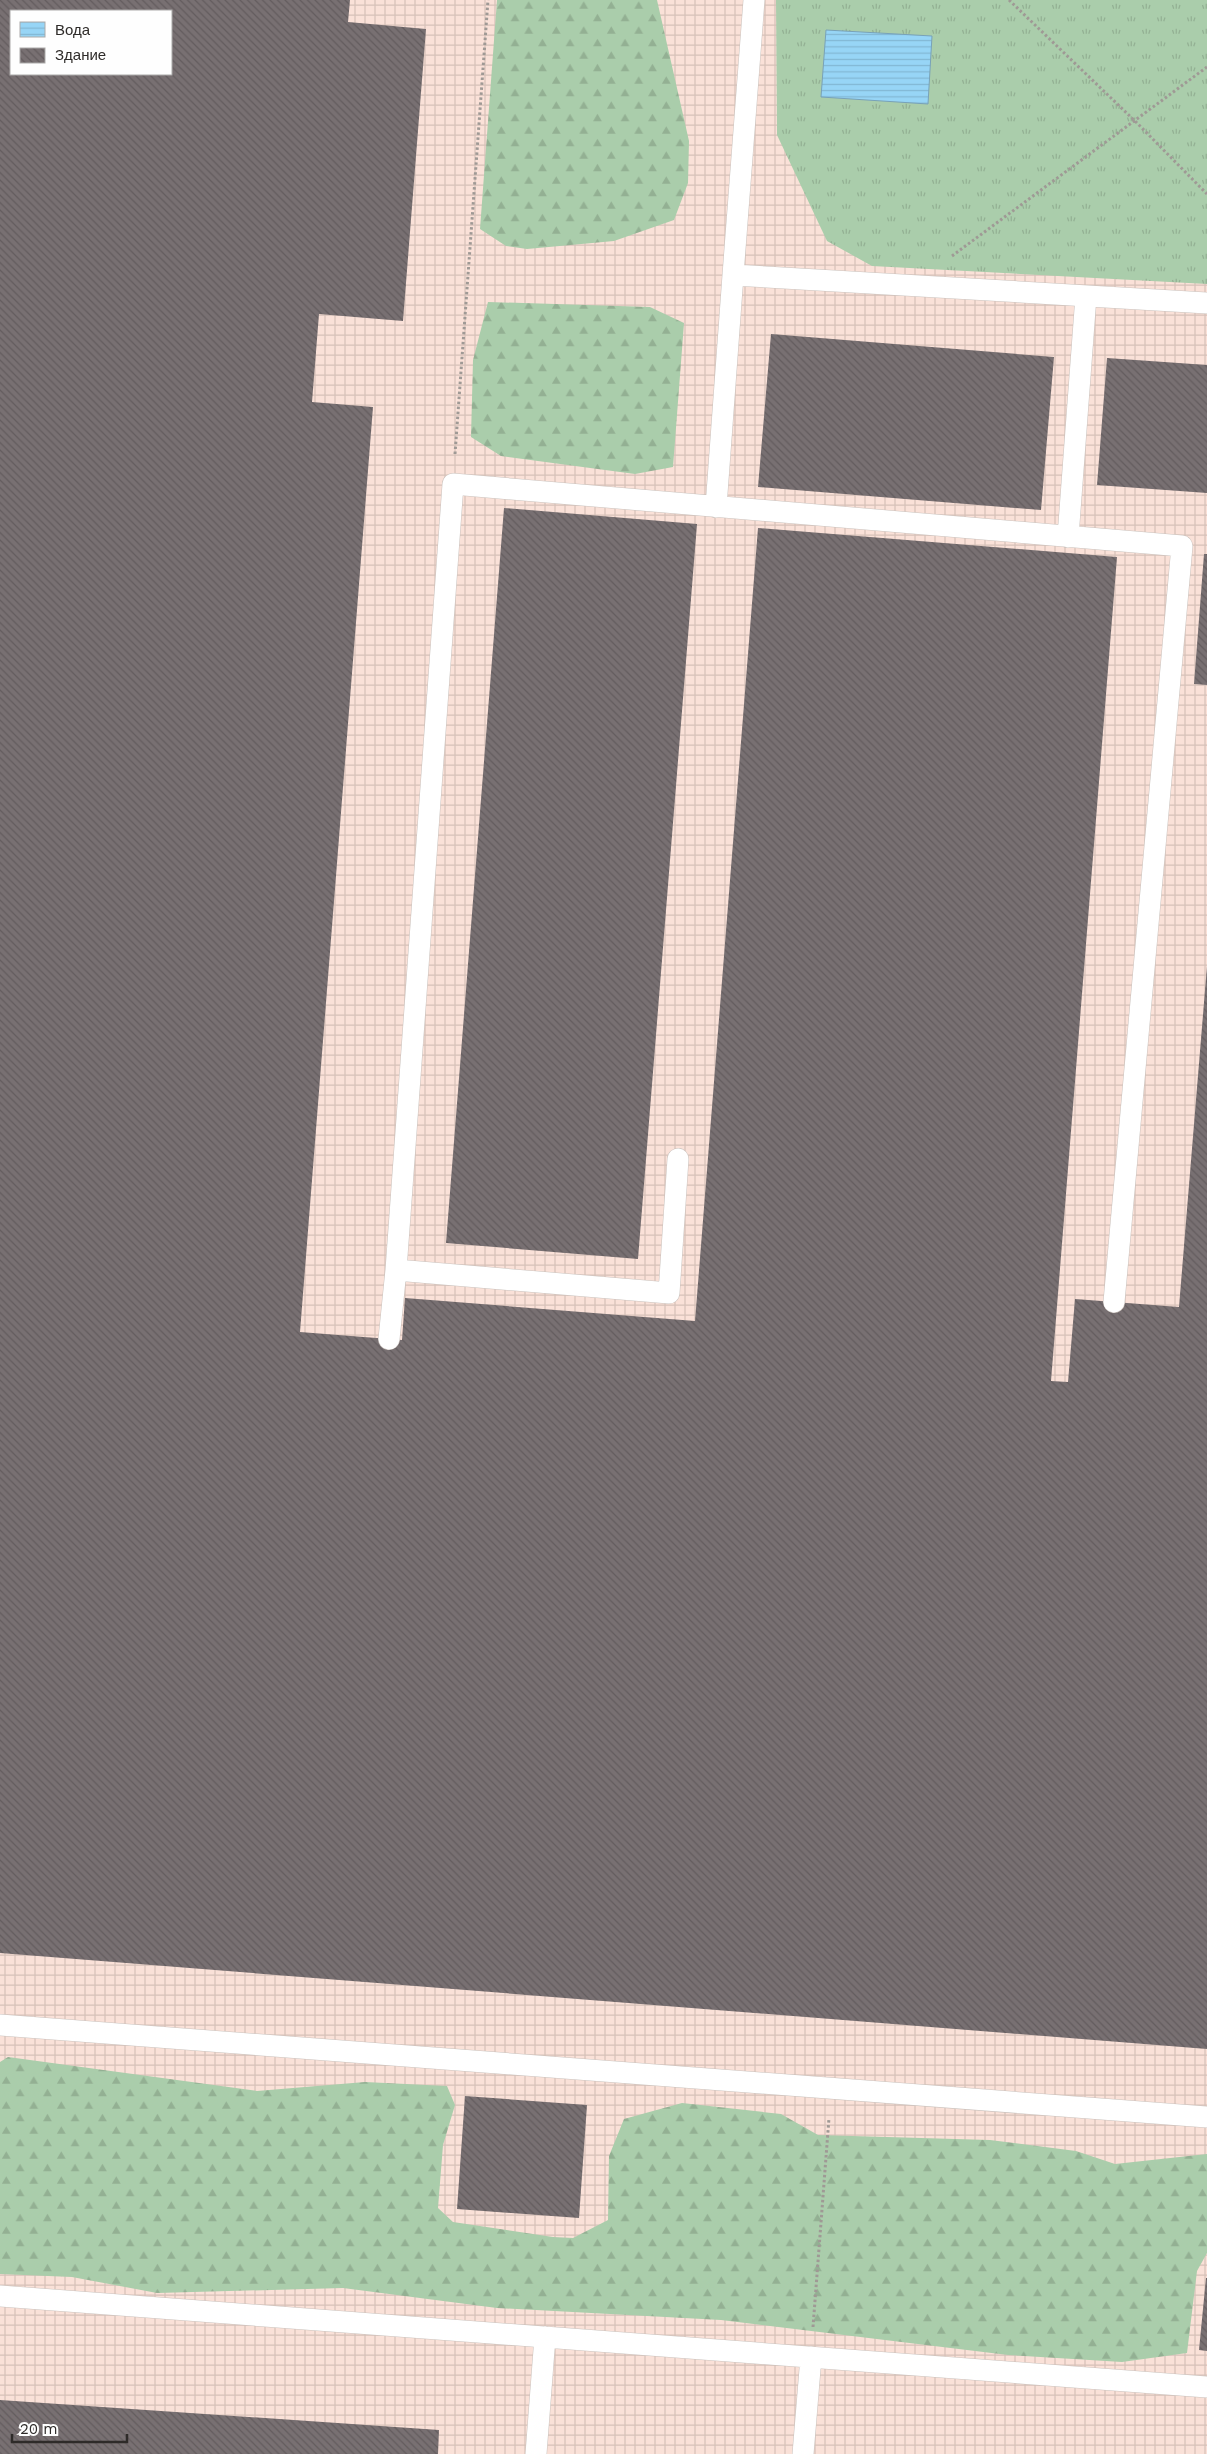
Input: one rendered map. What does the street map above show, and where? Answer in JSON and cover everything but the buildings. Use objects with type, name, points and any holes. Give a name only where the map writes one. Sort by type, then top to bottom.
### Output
[{"type":"lane","points":[[716,507],[754,0]]},
{"type":"lane","points":[[733,275],[1207,303]]},
{"type":"lane","points":[[1068,537],[1086,296]]},
{"type":"lane","points":[[389,1339],[396,1270],[453,484],[1182,546],[1114,1302]]},
{"type":"lane","points":[[396,1270],[669,1293],[678,1159]]},
{"type":"lane","points":[[0,2025],[1207,2117]]},
{"type":"lane","points":[[0,2296],[1207,2387]]},
{"type":"lane","points":[[536,2454],[545,2337]]},
{"type":"lane","points":[[803,2454],[811,2357]]},
{"type":"path","points":[[453,484],[488,0]]},
{"type":"path","points":[[1009,0],[1136,122],[1207,194]]},
{"type":"path","points":[[912,286],[1136,122],[1207,67]]},
{"type":"path","points":[[811,2357],[831,2088]]},
{"type":"shaded area","points":[[0,0],[1207,0],[1207,2454],[0,2454]]},
{"type":"green space","points":[[497,0],[657,0],[689,141],[688,183],[674,220],[614,241],[527,249],[506,246],[480,229]]},
{"type":"green space","points":[[776,0],[1207,0],[1207,284],[872,266],[827,241],[777,135]]},
{"type":"green space","points":[[488,302],[650,307],[684,323],[673,467],[635,474],[501,456],[471,437],[473,360]]},
{"type":"green space","points":[[8,2057],[257,2091],[365,2082],[447,2086],[455,2105],[443,2145],[438,2208],[453,2222],[553,2237],[573,2238],[608,2220],[609,2156],[624,2119],[682,2103],[781,2114],[818,2135],[990,2140],[1076,2151],[1115,2164],[1207,2154],[1207,2253],[1197,2271],[1187,2353],[1122,2362],[1008,2355],[721,2320],[497,2308],[343,2288],[157,2293],[72,2277],[0,2274],[0,2062]]},
{"type":"water","points":[[826,30],[932,36],[928,104],[821,97]]}]
